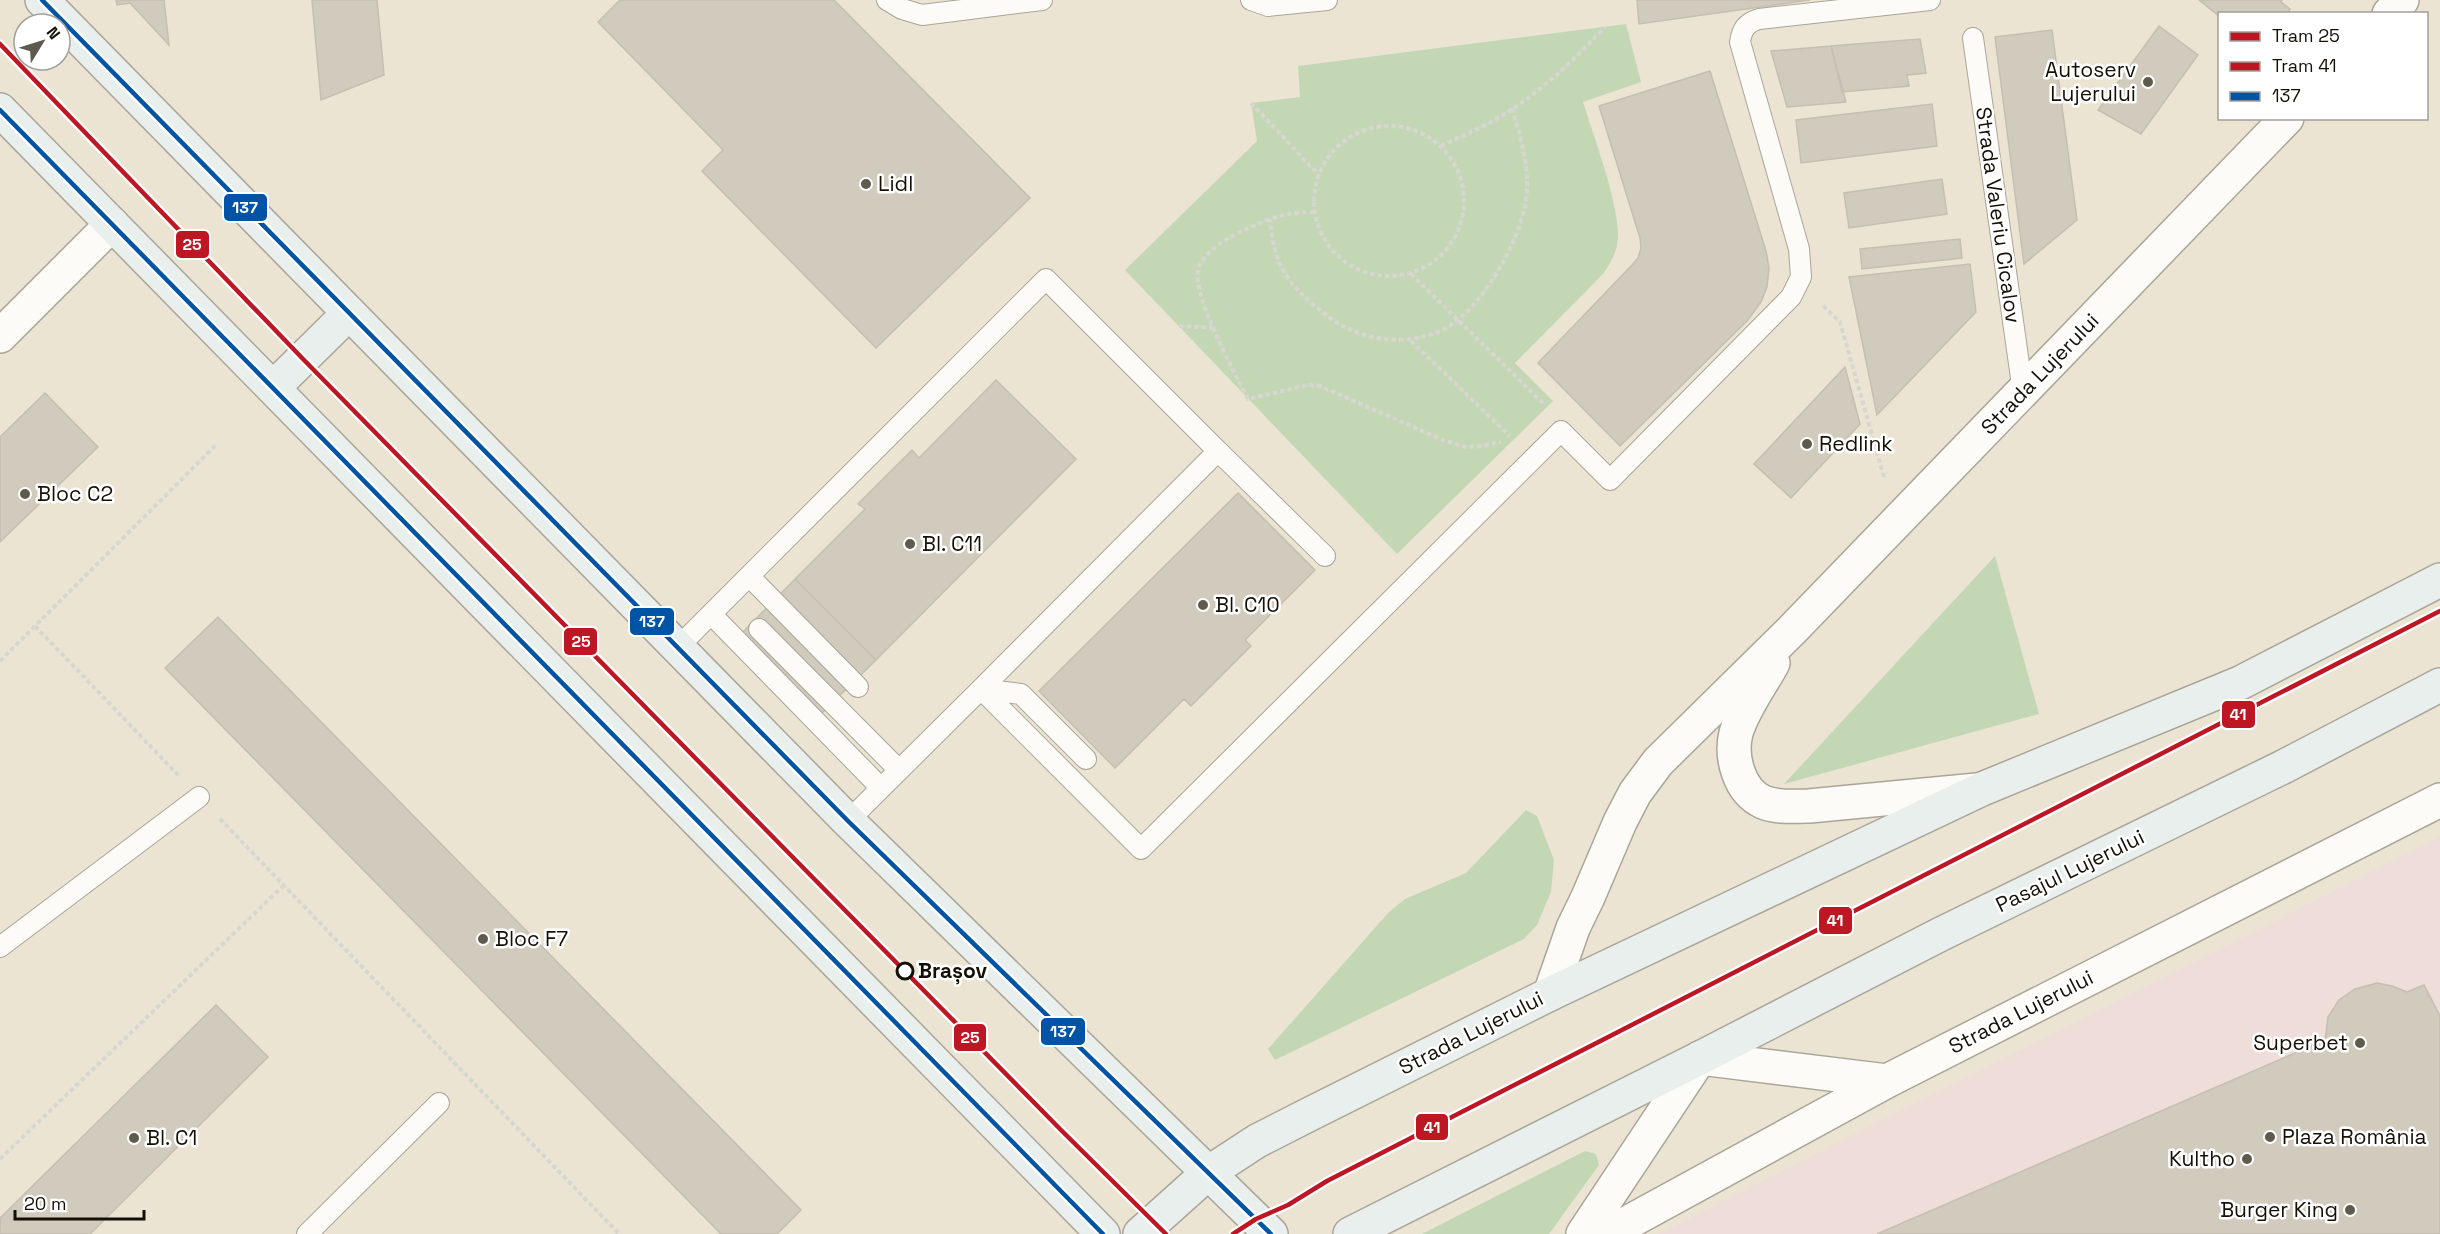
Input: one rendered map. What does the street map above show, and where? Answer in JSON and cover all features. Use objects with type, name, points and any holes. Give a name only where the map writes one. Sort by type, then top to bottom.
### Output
[{"type":"main road","points":[[42,0],[848,821],[1271,1234]]},
{"type":"main road","points":[[0,110],[1103,1234]]},
{"type":"main road","points":[[273,388],[349,313]]},
{"type":"main road","points":[[1550,994],[1982,789],[2240,683],[2440,580]]},
{"type":"main road","name":"Pasajul Lujerului","points":[[1700,1058],[1941,934],[2283,767],[2440,686]]},
{"type":"main road","name":"Strada Lujerului","points":[[1140,1234],[1208,1173],[1257,1141],[1550,994]]},
{"type":"main road","points":[[1350,1234],[1700,1058]]},
{"type":"street","points":[[2391,12],[2402,0]]},
{"type":"street","name":"Strada Lujerului","points":[[1550,994],[1573,928],[1620,822],[1635,793],[1658,762],[1792,630],[2286,120]]},
{"type":"street","points":[[0,336],[112,224]]},
{"type":"street","name":"Strada Lujerului","points":[[1792,630],[1749,705],[1736,733],[1733,758],[1743,784],[1761,801],[1783,807],[1809,806],[1982,789]]},
{"type":"street","name":"Strada Lujerului","points":[[1607,1234],[1887,1081],[2440,800]]},
{"type":"street","points":[[1583,1234],[1700,1058],[1887,1081]]},
{"type":"lane","points":[[887,0],[902,9],[922,15],[1042,0]]},
{"type":"lane","points":[[1262,2],[1327,0]]},
{"type":"lane","points":[[981,688],[1141,849],[1561,431],[1610,480],[1783,306],[1797,286],[1802,266],[1800,249],[1740,42],[1743,28],[1759,19],[1930,0]]},
{"type":"lane","name":"Strada Valeriu Cicalov","points":[[1973,38],[2023,392]]},
{"type":"lane","points":[[678,647],[1046,279],[1325,556]]},
{"type":"lane","points":[[848,821],[1218,451]]},
{"type":"lane","points":[[749,576],[858,687]]},
{"type":"lane","points":[[711,614],[881,788]]},
{"type":"lane","points":[[759,628],[899,770]]},
{"type":"lane","points":[[981,688],[1021,694],[1086,759]]},
{"type":"lane","points":[[0,947],[199,797]]},
{"type":"lane","points":[[307,1234],[439,1103]]},
{"type":"path","points":[[1441,146],[1512,108],[1568,65],[1605,27]]},
{"type":"path","points":[[1251,103],[1318,174]]},
{"type":"path","points":[[1269,219],[1278,260],[1300,294],[1334,322],[1372,337],[1411,341],[1432,333],[1459,320],[1492,283],[1516,237],[1523,217],[1527,181],[1523,150],[1512,108]]},
{"type":"path","points":[[1397,126],[1421,132],[1441,146],[1455,164],[1463,185],[1465,208],[1459,230],[1448,249],[1432,264],[1411,274],[1386,277],[1360,272],[1338,258],[1322,237],[1314,212],[1314,193],[1318,174],[1330,153],[1349,136],[1372,127],[1397,126]]},
{"type":"path","points":[[1314,212],[1292,213],[1269,219],[1234,234],[1206,256],[1198,268],[1197,283],[1219,342],[1248,399],[1308,385],[1320,387],[1421,431],[1466,447],[1514,440],[1411,341]]},
{"type":"path","points":[[1411,274],[1547,407]]},
{"type":"path","points":[[1797,286],[1814,296],[1840,322],[1897,521]]},
{"type":"path","points":[[1179,326],[1214,328]]},
{"type":"path","points":[[0,661],[216,445]]},
{"type":"path","points":[[35,626],[619,1234]]},
{"type":"path","points":[[0,1159],[284,885]]},
{"type":"shaded area","points":[[2440,837],[2440,1234],[1658,1234]]},
{"type":"green space","points":[[1626,24],[1641,82],[1583,102],[1612,196],[1618,232],[1615,253],[1603,274],[1515,363],[1553,401],[1397,554],[1125,270],[1257,141],[1251,103],[1300,97],[1298,66]]},
{"type":"green space","points":[[1995,556],[2039,714],[1784,784]]},
{"type":"green space","points":[[1526,810],[1537,816],[1554,860],[1551,892],[1537,925],[1524,939],[1275,1060],[1268,1049],[1389,912],[1405,899],[1466,873]]},
{"type":"green space","points":[[1585,1151],[1596,1154],[1599,1165],[1549,1234],[1422,1234]]},
{"type":"building","points":[[116,0],[164,0],[169,45],[130,3],[117,5]]},
{"type":"building","points":[[312,0],[377,0],[384,75],[321,100]]},
{"type":"building","name":"Lidl","points":[[620,0],[834,0],[1030,198],[876,348],[702,171],[723,150],[598,22]]},
{"type":"building","points":[[1637,0],[1810,0],[1639,24]]},
{"type":"building","points":[[2199,0],[2282,0],[2281,2],[2290,9],[2288,12],[2218,12],[2218,15]]},
{"type":"building","name":"Autoserv Lujerului","points":[[2159,26],[2198,55],[2141,134],[2098,110]]},
{"type":"building","points":[[2052,30],[2077,220],[2024,264],[1995,37]]},
{"type":"building","points":[[1920,39],[1926,73],[1907,75],[1909,86],[1842,92],[1831,46]]},
{"type":"building","points":[[1831,46],[1846,102],[1787,107],[1771,51]]},
{"type":"building","points":[[1710,71],[1766,251],[1769,268],[1767,287],[1761,302],[1748,320],[1620,446],[1538,363],[1632,265],[1638,258],[1641,248],[1640,238],[1599,106]]},
{"type":"building","points":[[1932,104],[1937,146],[1801,163],[1796,120]]},
{"type":"building","points":[[1942,179],[1947,214],[1849,228],[1844,193]]},
{"type":"building","points":[[1960,239],[1962,258],[1862,269],[1860,249]]},
{"type":"building","points":[[1970,264],[1976,312],[1877,415],[1849,277]]},
{"type":"building","name":"Redlink","points":[[1845,367],[1860,424],[1791,498],[1754,464]]},
{"type":"building","name":"Bl. C11","points":[[996,380],[1076,459],[876,660],[795,579],[865,509],[858,504],[912,450],[919,458]]},
{"type":"building","name":"Bloc C2","points":[[45,393],[98,447],[0,542],[0,437]]},
{"type":"building","name":"Bl. C10","points":[[1238,493],[1315,570],[1245,640],[1251,646],[1191,706],[1184,699],[1115,768],[1039,691]]},
{"type":"building","points":[[795,579],[876,660],[822,713],[741,634]]},
{"type":"building","name":"Bloc F7","points":[[218,617],[801,1210],[777,1234],[721,1234],[165,668]]},
{"type":"building","name":"Plaza România","points":[[2377,983],[2407,992],[2424,985],[2440,1016],[2440,1234],[1877,1234],[2325,1040],[2328,1017],[2339,1000],[2355,989]]},
{"type":"building","name":"Bl. C1","points":[[216,1005],[268,1057],[90,1234],[0,1234],[0,1218]]},
{"type":"tram line","name":"25","points":[[0,44],[303,359],[1166,1234]]},
{"type":"tram line","name":"41","points":[[1233,1234],[1327,1181],[2440,611]]},
{"type":"transit line","name":"137","points":[[42,0],[848,821],[1271,1234]]},
{"type":"transit line","name":"137","points":[[0,110],[1103,1234]]},
{"type":"place","name":"Autoserv Lujerului","points":[[2148,82]]},
{"type":"place","name":"Lidl","points":[[866,184]]},
{"type":"place","name":"Redlink","points":[[1807,444]]},
{"type":"place","name":"Bloc C2","points":[[25,494]]},
{"type":"place","name":"Bl. C11","points":[[910,544]]},
{"type":"place","name":"Bl. C10","points":[[1203,605]]},
{"type":"place","name":"Bloc F7","points":[[483,939]]},
{"type":"place","name":"Brașov","points":[[905,971]]},
{"type":"place","name":"Superbet","points":[[2360,1043]]},
{"type":"place","name":"Plaza România","points":[[2270,1137]]},
{"type":"place","name":"Bl. C1","points":[[134,1138]]},
{"type":"place","name":"Kultho","points":[[2247,1159]]},
{"type":"place","name":"Burger King","points":[[2350,1210]]}]
